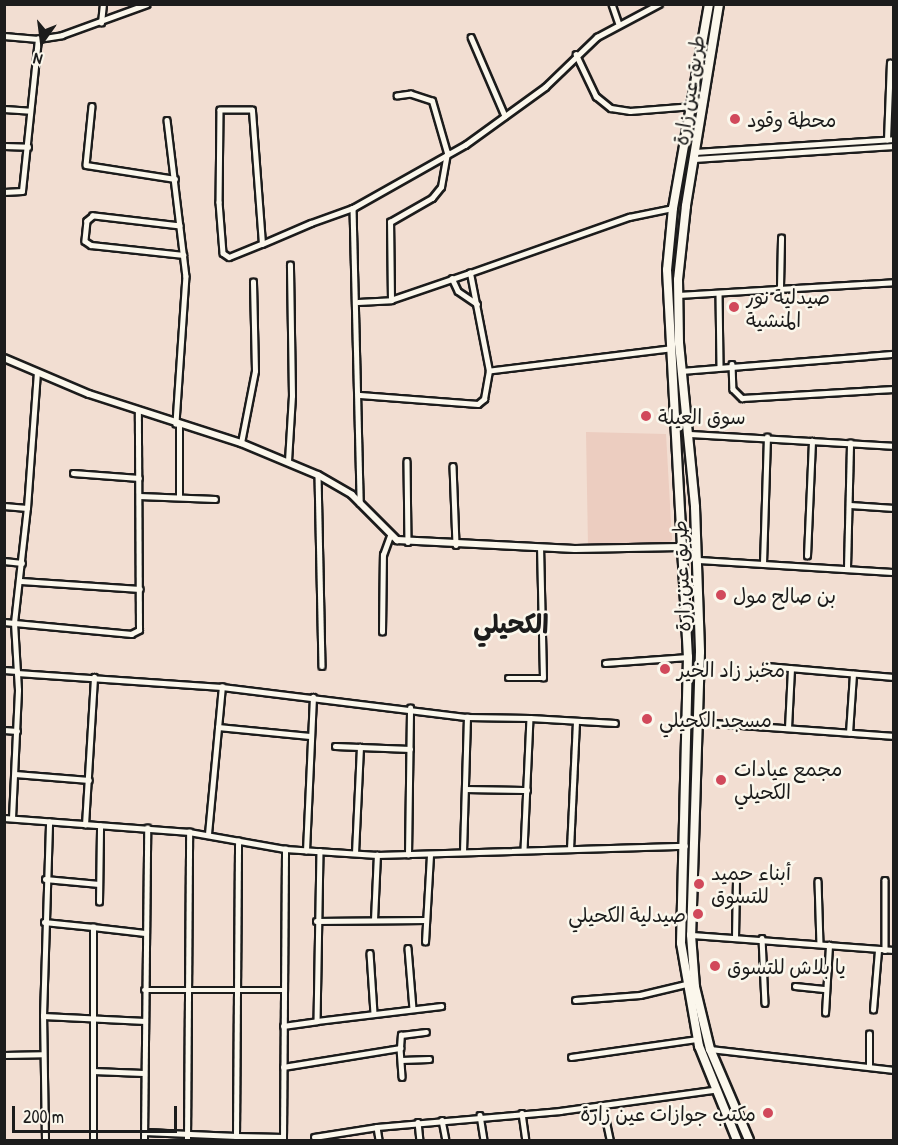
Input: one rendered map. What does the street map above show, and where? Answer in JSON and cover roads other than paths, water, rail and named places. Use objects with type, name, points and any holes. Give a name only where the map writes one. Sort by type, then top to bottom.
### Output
[{"type":"main road","name":"طريق عين زارة","points":[[709,4],[693,106],[673,208],[666,288],[688,657],[681,934],[686,984],[698,1039],[714,1090],[737,1140]]},
{"type":"main road","name":"طريق عين زارة","points":[[719,4],[682,228],[678,295],[681,370],[695,507],[699,592],[699,722],[691,936],[695,987],[710,1049],[749,1140]]},
{"type":"main road","points":[[678,507],[695,507]]},
{"type":"main road","points":[[683,594],[699,592]]},
{"type":"street","points":[[101,23],[103,4]]},
{"type":"street","points":[[4,36],[38,39],[101,23],[147,4]]},
{"type":"street","points":[[612,4],[619,24]]},
{"type":"street","points":[[262,244],[252,110],[220,110],[217,120],[223,253],[229,257],[262,244],[353,208],[447,153],[545,87],[576,54],[619,24],[659,4]]},
{"type":"street","points":[[471,37],[505,116]]},
{"type":"street","points":[[4,192],[22,191],[38,39]]},
{"type":"street","points":[[576,54],[596,96],[611,108],[630,111],[693,106]]},
{"type":"street","points":[[887,140],[890,63]]},
{"type":"street","points":[[391,300],[390,222],[436,192],[447,153],[432,101],[411,94],[397,96]]},
{"type":"street","points":[[92,106],[86,165],[175,179]]},
{"type":"street","points":[[4,109],[30,111]]},
{"type":"street","points":[[166,120],[175,179],[186,291],[178,424],[179,497]]},
{"type":"street","points":[[695,155],[894,139]]},
{"type":"street","points":[[4,146],[28,147]]},
{"type":"street","points":[[695,155],[894,146]]},
{"type":"street","points":[[353,208],[358,302],[360,502]]},
{"type":"street","points":[[358,302],[391,300],[629,217],[673,208]]},
{"type":"street","points":[[180,226],[93,216],[87,221],[85,241],[91,245],[183,255]]},
{"type":"street","points":[[780,287],[781,238]]},
{"type":"street","points":[[288,461],[292,396],[290,266]]},
{"type":"street","points":[[360,395],[478,404],[484,399],[489,371],[470,273]]},
{"type":"street","points":[[452,278],[458,291],[477,304]]},
{"type":"street","points":[[241,443],[255,371],[253,282]]},
{"type":"street","points":[[678,295],[780,287],[894,282]]},
{"type":"street","points":[[720,293],[720,366]]},
{"type":"street","points":[[489,371],[669,349]]},
{"type":"street","points":[[681,370],[732,364],[894,354]]},
{"type":"street","points":[[4,358],[37,373],[138,411],[241,443],[288,461],[318,475],[360,502],[390,536],[408,542],[540,548],[680,547]]},
{"type":"street","points":[[732,364],[734,392],[745,398],[894,389]]},
{"type":"street","points":[[12,818],[17,730],[14,623],[21,580],[37,373]]},
{"type":"street","points":[[4,622],[136,633],[141,626],[138,411]]},
{"type":"street","points":[[688,434],[894,446]]},
{"type":"street","points":[[763,564],[767,437]]},
{"type":"street","points":[[807,556],[812,441]]},
{"type":"street","points":[[847,568],[850,443]]},
{"type":"street","points":[[407,461],[408,542]]},
{"type":"street","points":[[453,466],[456,545]]},
{"type":"street","points":[[73,473],[139,478]]},
{"type":"street","points":[[318,475],[322,666]]},
{"type":"street","points":[[139,496],[215,499]]},
{"type":"street","points":[[850,505],[894,508]]},
{"type":"street","points":[[4,506],[27,508]]},
{"type":"street","points":[[382,632],[383,555],[390,536]]},
{"type":"street","points":[[508,678],[543,678],[540,548]]},
{"type":"street","points":[[697,560],[894,572]]},
{"type":"street","points":[[4,561],[22,563]]},
{"type":"street","points":[[21,580],[140,589]]},
{"type":"street","points":[[605,663],[688,657]]},
{"type":"street","points":[[766,666],[894,677]]},
{"type":"street","points":[[788,728],[791,669]]},
{"type":"street","points":[[4,670],[222,687],[410,708],[467,717],[615,723]]},
{"type":"street","points":[[849,733],[853,674]]},
{"type":"street","points":[[86,825],[94,677]]},
{"type":"street","points":[[208,834],[222,687]]},
{"type":"street","points":[[306,850],[313,697]]},
{"type":"street","points":[[408,855],[410,708]]},
{"type":"street","points":[[463,852],[467,717]]},
{"type":"street","points":[[524,850],[530,718]]},
{"type":"street","points":[[570,849],[576,722]]},
{"type":"street","points":[[699,722],[894,735]]},
{"type":"street","points":[[218,727],[310,736]]},
{"type":"street","points":[[4,730],[17,730]]},
{"type":"street","points":[[335,746],[410,749]]},
{"type":"street","points":[[355,854],[360,747]]},
{"type":"street","points":[[15,774],[88,780]]},
{"type":"street","points":[[465,789],[527,790]]},
{"type":"street","points":[[4,818],[189,832],[285,849],[377,855],[685,846]]},
{"type":"street","points":[[45,1140],[44,922],[49,822]]},
{"type":"street","points":[[99,902],[100,826]]},
{"type":"street","points":[[144,1140],[147,828]]},
{"type":"street","points":[[188,1138],[189,832]]},
{"type":"street","points":[[236,1136],[238,841]]},
{"type":"street","points":[[144,1132],[188,1138],[236,1136],[283,1139],[285,849]]},
{"type":"street","points":[[317,1021],[316,921],[320,851]]},
{"type":"street","points":[[374,920],[377,855]]},
{"type":"street","points":[[425,942],[430,855]]},
{"type":"street","points":[[45,879],[99,884]]},
{"type":"street","points":[[735,938],[736,879]]},
{"type":"street","points":[[885,880],[885,950]]},
{"type":"street","points":[[818,881],[820,944]]},
{"type":"street","points":[[316,921],[426,920]]},
{"type":"street","points":[[44,922],[145,933]]},
{"type":"street","points":[[93,927],[93,1140]]},
{"type":"street","points":[[691,936],[762,938],[894,950]]},
{"type":"street","points":[[762,938],[765,1003]]},
{"type":"street","points":[[825,1013],[829,945]]},
{"type":"street","points":[[408,948],[413,1009]]},
{"type":"street","points":[[873,1010],[878,950]]},
{"type":"street","points":[[370,953],[374,1014]]},
{"type":"street","points":[[575,1000],[640,995],[686,984]]},
{"type":"street","points":[[795,986],[826,989]]},
{"type":"street","points":[[144,990],[284,990]]},
{"type":"street","points":[[283,1026],[441,1006]]},
{"type":"street","points":[[43,1016],[145,1021]]},
{"type":"street","points":[[402,1077],[401,1035],[426,1032]]},
{"type":"street","points":[[869,1034],[869,1067]]},
{"type":"street","points":[[571,1057],[698,1039]]},
{"type":"street","points":[[283,1067],[400,1048]]},
{"type":"street","points":[[710,1049],[894,1070]]},
{"type":"street","points":[[4,1055],[43,1054]]},
{"type":"street","points":[[401,1060],[429,1059]]},
{"type":"street","points":[[93,1071],[143,1073]]},
{"type":"street","points":[[314,1137],[480,1115],[603,1106],[714,1090]]},
{"type":"street","points":[[603,1106],[610,1140]]},
{"type":"street","points":[[522,1113],[526,1140]]},
{"type":"street","points":[[480,1115],[484,1140]]},
{"type":"street","points":[[442,1120],[446,1140]]},
{"type":"street","points":[[418,1122],[420,1140]]},
{"type":"street","points":[[377,1127],[379,1140]]},
{"type":"place","name":"محطة وقود","points":[[735,119]]},
{"type":"place","name":"صيدلية نور المنشية","points":[[734,307]]},
{"type":"place","name":"سوق العيلة","points":[[646,416]]},
{"type":"place","name":"بن صالح مول","points":[[721,595]]},
{"type":"place","name":"مخبز زاد الخير","points":[[665,669]]},
{"type":"place","name":"مسجد الكحيلي","points":[[647,719]]},
{"type":"place","name":"مجمع عيادات الكحيلي","points":[[721,780]]},
{"type":"place","name":"أبناء حميد للتسوق","points":[[699,884]]},
{"type":"place","name":"صيدلية الكحيلي","points":[[698,914]]},
{"type":"place","name":"يا بلاش للتسوق","points":[[715,966]]},
{"type":"place","name":"مكتب جوازات عين زارة","points":[[768,1113]]},
{"type":"district","name":"الكحيلي","points":[[511,624]]}]
